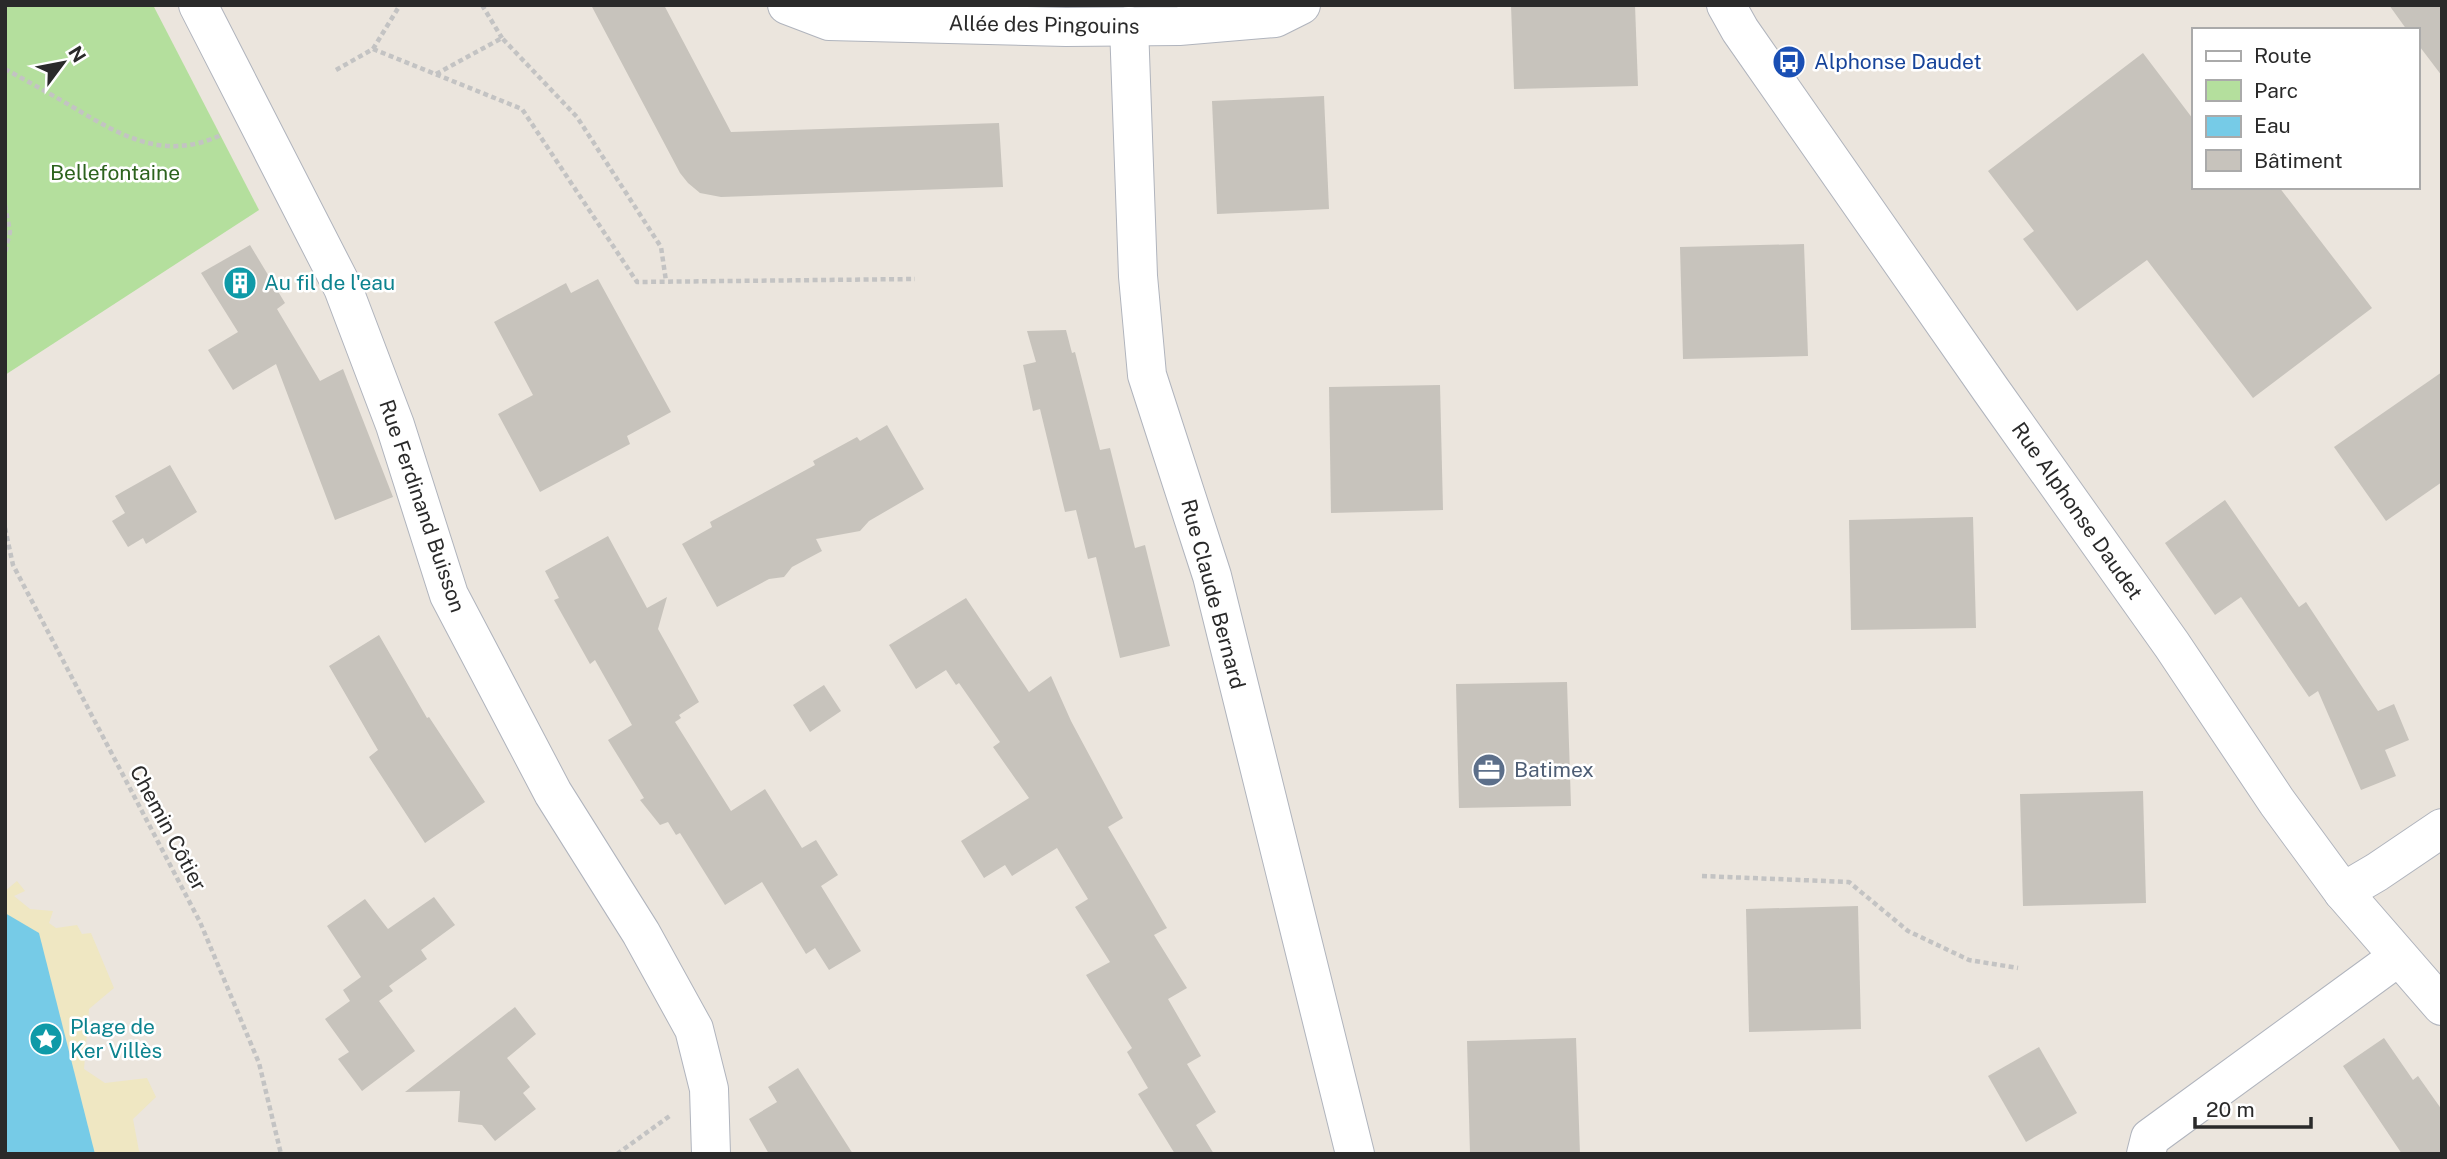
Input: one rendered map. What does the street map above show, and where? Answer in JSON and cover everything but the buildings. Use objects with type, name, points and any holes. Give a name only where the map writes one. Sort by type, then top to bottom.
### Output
[{"type":"street","name":"Rue Ferdinand Buisson","points":[[198,5],[343,288],[395,425],[449,595],[553,793],[641,933],[694,1029],[709,1088],[711,1154]]},
{"type":"street","name":"Allée des Pingouins","points":[[787,5],[829,21],[1129,26],[1179,26],[1275,18],[1301,5]]},
{"type":"street","name":"Rue Alphonse Daudet","points":[[1726,5],[1740,30],[2172,645],[2277,802],[2343,892],[2442,1006]]},
{"type":"street","name":"Rue Claude Bernard","points":[[1129,26],[1138,276],[1147,375],[1212,576],[1355,1154]]},
{"type":"street","points":[[2343,892],[2377,873],[2442,828]]},
{"type":"street","points":[[2147,1154],[2150,1138],[2398,957]]},
{"type":"path","points":[[336,71],[373,49],[400,5]]},
{"type":"path","points":[[482,5],[502,38],[577,117],[661,247],[666,281]]},
{"type":"path","points":[[435,74],[502,38]]},
{"type":"path","points":[[373,49],[523,110],[637,282],[915,279]]},
{"type":"path","points":[[5,69],[120,135],[166,147],[202,144],[256,119]]},
{"type":"path","points":[[5,205],[10,232],[5,253]]},
{"type":"path","name":"Chemin Côtier","points":[[5,528],[13,565],[200,922],[259,1063],[281,1154]]},
{"type":"path","points":[[1702,876],[1849,882],[1908,931],[1969,960],[2018,968]]},
{"type":"path","points":[[617,1154],[709,1088]]},
{"type":"green space","name":"Bellefontaine","points":[[5,5],[153,5],[259,210],[5,375]]},
{"type":"sand","name":"Plage de Ker Villès","points":[[17,881],[25,891],[14,896],[30,909],[53,911],[49,923],[56,928],[77,925],[82,934],[91,933],[114,988],[89,1009],[84,1069],[105,1083],[147,1078],[156,1097],[133,1119],[139,1151],[143,1154],[8,1154],[5,1139],[5,891]]},
{"type":"water","points":[[5,913],[39,933],[95,1154],[5,1154]]},
{"type":"place","name":"Alphonse Daudet","points":[[1789,62]]},
{"type":"place","name":"Au fil de l'eau","points":[[240,283]]},
{"type":"place","name":"Batimex","points":[[1489,770]]},
{"type":"place","name":"Plage de Ker Villès","points":[[46,1039]]}]
